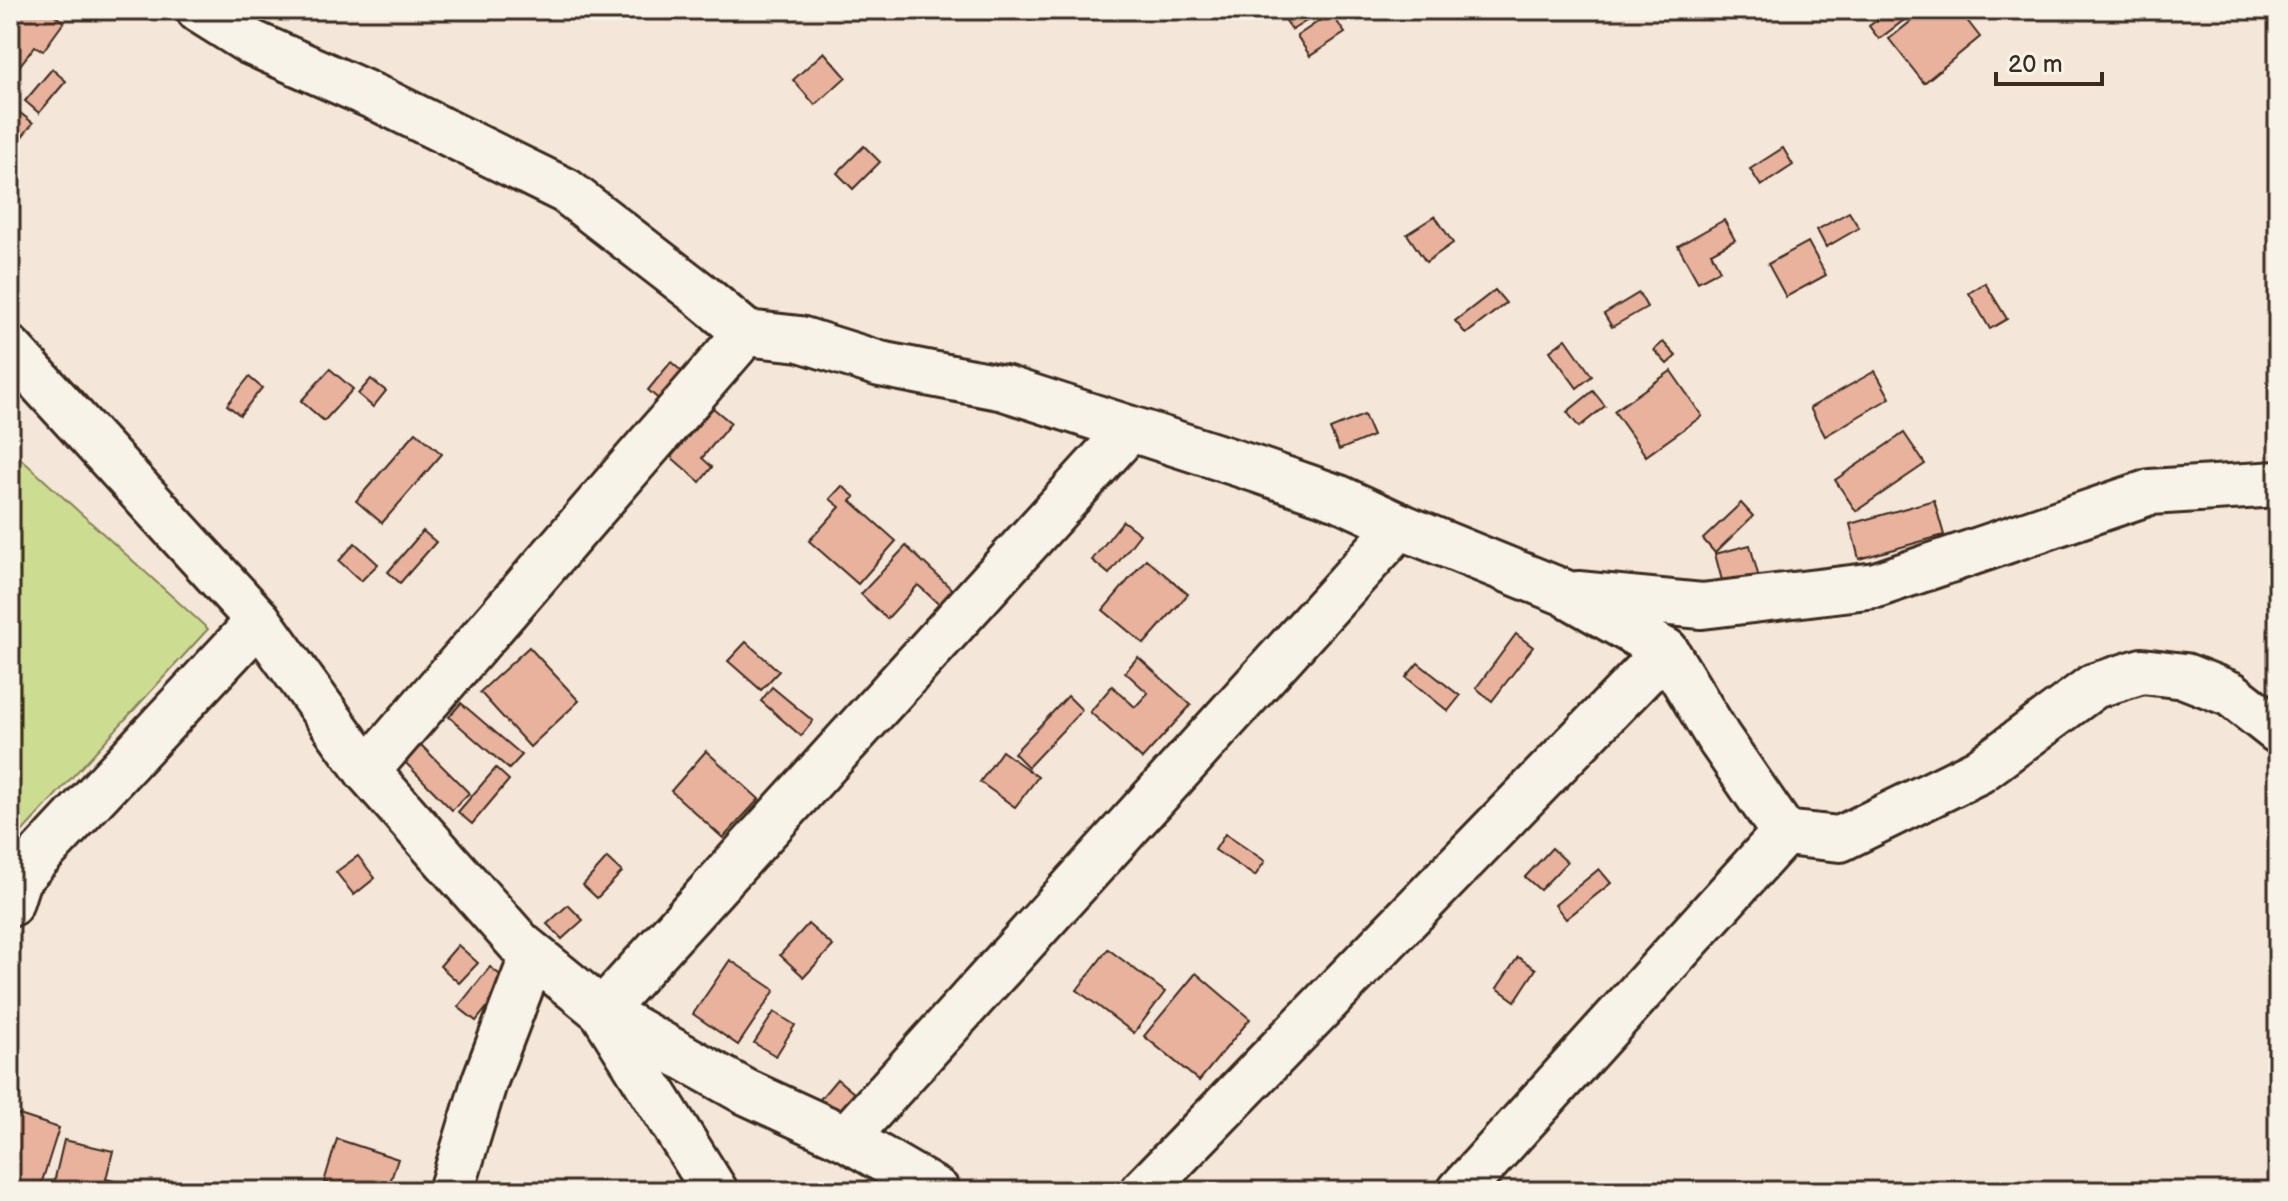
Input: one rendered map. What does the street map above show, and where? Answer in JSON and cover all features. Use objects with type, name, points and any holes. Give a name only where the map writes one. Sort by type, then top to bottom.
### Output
[{"type":"street","points":[[199,10],[250,42],[381,100],[566,191],[746,333],[800,339],[880,364],[1004,388],[1339,498],[1563,592],[1666,651],[1718,737],[1784,833],[1840,839],[1979,771],[2094,686],[2142,671],[2185,676],[2231,694],[2278,731]]},
{"type":"street","points":[[367,771],[746,333]]},
{"type":"street","points":[[10,349],[259,621],[367,771],[520,944],[602,1011],[744,1091],[846,1138],[937,1191]]},
{"type":"street","points":[[602,1011],[1130,429]]},
{"type":"street","points":[[1563,592],[1702,606],[1876,585],[2150,492],[2278,484]]},
{"type":"street","points":[[846,1138],[1400,526]]},
{"type":"street","points":[[10,904],[18,879],[259,621]]},
{"type":"street","points":[[1143,1191],[1666,651]]},
{"type":"street","points":[[1460,1191],[1784,833]]},
{"type":"street","points":[[451,1191],[484,1083],[533,955]]},
{"type":"street","points":[[602,1011],[715,1191]]},
{"type":"green space","points":[[10,449],[208,629],[10,845]]},
{"type":"building","points":[[24,10],[48,10],[64,22],[43,51],[35,46],[10,78],[10,29]]},
{"type":"building","points":[[1279,10],[1324,10],[1292,30]]},
{"type":"building","points":[[1891,10],[1903,10],[1908,17],[1879,39],[1869,26]]},
{"type":"building","points":[[1925,10],[1959,10],[1980,37],[1924,83],[1889,39]]},
{"type":"building","points":[[1331,13],[1345,33],[1310,56],[1297,36]]},
{"type":"building","points":[[824,52],[846,77],[815,105],[793,80]]},
{"type":"building","points":[[52,69],[66,81],[39,113],[25,101]]},
{"type":"building","points":[[10,105],[33,123],[13,148],[10,146]]},
{"type":"building","points":[[864,146],[880,162],[853,189],[837,173]]},
{"type":"building","points":[[1783,148],[1793,165],[1761,186],[1750,169]]},
{"type":"building","points":[[1849,212],[1859,228],[1826,247],[1817,230]]},
{"type":"building","points":[[1435,216],[1453,243],[1426,262],[1407,234]]},
{"type":"building","points":[[1724,220],[1735,240],[1711,253],[1720,270],[1698,282],[1678,246]]},
{"type":"building","points":[[1808,242],[1826,275],[1786,297],[1768,264]]},
{"type":"building","points":[[1985,283],[2007,319],[1990,329],[1969,293]]},
{"type":"building","points":[[1495,290],[1506,303],[1466,334],[1455,321]]},
{"type":"building","points":[[1639,293],[1647,307],[1612,327],[1604,314]]},
{"type":"building","points":[[1566,339],[1592,376],[1577,388],[1550,351]]},
{"type":"building","points":[[1663,342],[1676,356],[1667,364],[1654,350]]},
{"type":"building","points":[[671,362],[686,375],[663,403],[648,390]]},
{"type":"building","points":[[330,369],[353,389],[324,421],[301,401]]},
{"type":"building","points":[[1671,371],[1702,416],[1646,456],[1614,411]]},
{"type":"building","points":[[1875,371],[1890,398],[1825,436],[1810,408]]},
{"type":"building","points":[[249,377],[262,388],[240,415],[227,405]]},
{"type":"building","points":[[371,379],[386,391],[373,407],[358,394]]},
{"type":"building","points":[[1593,391],[1605,406],[1579,427],[1567,412]]},
{"type":"building","points":[[713,408],[731,423],[702,458],[712,467],[700,482],[671,457]]},
{"type":"building","points":[[1364,415],[1373,436],[1339,450],[1330,429]]},
{"type":"building","points":[[416,432],[442,454],[382,523],[356,501]]},
{"type":"building","points":[[1904,433],[1925,464],[1856,511],[1835,480]]},
{"type":"building","points":[[842,486],[855,497],[851,501],[896,541],[858,584],[809,541],[840,507],[830,499]]},
{"type":"building","points":[[1934,500],[1944,535],[1859,559],[1850,524]]},
{"type":"building","points":[[1741,503],[1753,516],[1715,553],[1703,539]]},
{"type":"building","points":[[1123,521],[1140,534],[1109,574],[1092,560]]},
{"type":"building","points":[[423,531],[436,542],[400,583],[388,572]]},
{"type":"building","points":[[355,543],[378,564],[361,581],[339,561]]},
{"type":"building","points":[[1750,545],[1759,578],[1724,588],[1715,554]]},
{"type":"building","points":[[906,546],[959,596],[945,610],[918,585],[887,619],[861,594]]},
{"type":"building","points":[[1146,559],[1188,594],[1144,644],[1103,610]]},
{"type":"building","points":[[1516,634],[1533,647],[1492,701],[1476,688]]},
{"type":"building","points":[[746,642],[779,671],[761,690],[728,661]]},
{"type":"building","points":[[529,647],[579,701],[530,747],[480,692]]},
{"type":"building","points":[[1138,657],[1191,705],[1142,759],[1090,712],[1112,686],[1135,707],[1148,693],[1125,672]]},
{"type":"building","points":[[1418,663],[1460,696],[1448,711],[1406,677]]},
{"type":"building","points":[[772,687],[813,721],[801,736],[761,701]]},
{"type":"building","points":[[1068,696],[1082,710],[1028,767],[1014,753]]},
{"type":"building","points":[[461,703],[522,755],[509,769],[449,717]]},
{"type":"building","points":[[417,741],[469,793],[452,810],[400,757]]},
{"type":"building","points":[[706,751],[759,799],[723,838],[671,791]]},
{"type":"building","points":[[1002,751],[1038,777],[1015,807],[980,782]]},
{"type":"building","points":[[496,768],[509,780],[472,824],[458,812]]},
{"type":"building","points":[[1225,834],[1265,861],[1255,876],[1215,850]]},
{"type":"building","points":[[1552,848],[1567,862],[1540,890],[1525,877]]},
{"type":"building","points":[[358,856],[375,878],[354,895],[336,872]]},
{"type":"building","points":[[607,858],[622,872],[597,898],[583,885]]},
{"type":"building","points":[[1599,869],[1611,883],[1566,919],[1555,905]]},
{"type":"building","points":[[568,905],[583,920],[562,939],[547,924]]},
{"type":"building","points":[[808,924],[833,946],[804,977],[780,955]]},
{"type":"building","points":[[458,945],[478,963],[459,983],[440,966]]},
{"type":"building","points":[[1108,949],[1165,992],[1134,1033],[1077,990]]},
{"type":"building","points":[[1518,957],[1536,969],[1515,1001],[1497,988]]},
{"type":"building","points":[[730,960],[775,990],[738,1045],[693,1014]]},
{"type":"building","points":[[490,967],[508,981],[476,1021],[458,1007]]},
{"type":"building","points":[[1196,973],[1250,1019],[1199,1081],[1144,1036]]},
{"type":"building","points":[[774,1012],[795,1025],[776,1056],[754,1043]]},
{"type":"building","points":[[837,1079],[855,1094],[834,1120],[815,1105]]},
{"type":"building","points":[[10,1112],[59,1128],[39,1191],[10,1183]]},
{"type":"building","points":[[337,1139],[398,1159],[387,1191],[352,1191],[324,1182]]},
{"type":"building","points":[[64,1140],[113,1151],[106,1179],[123,1183],[122,1191],[52,1191]]}]
